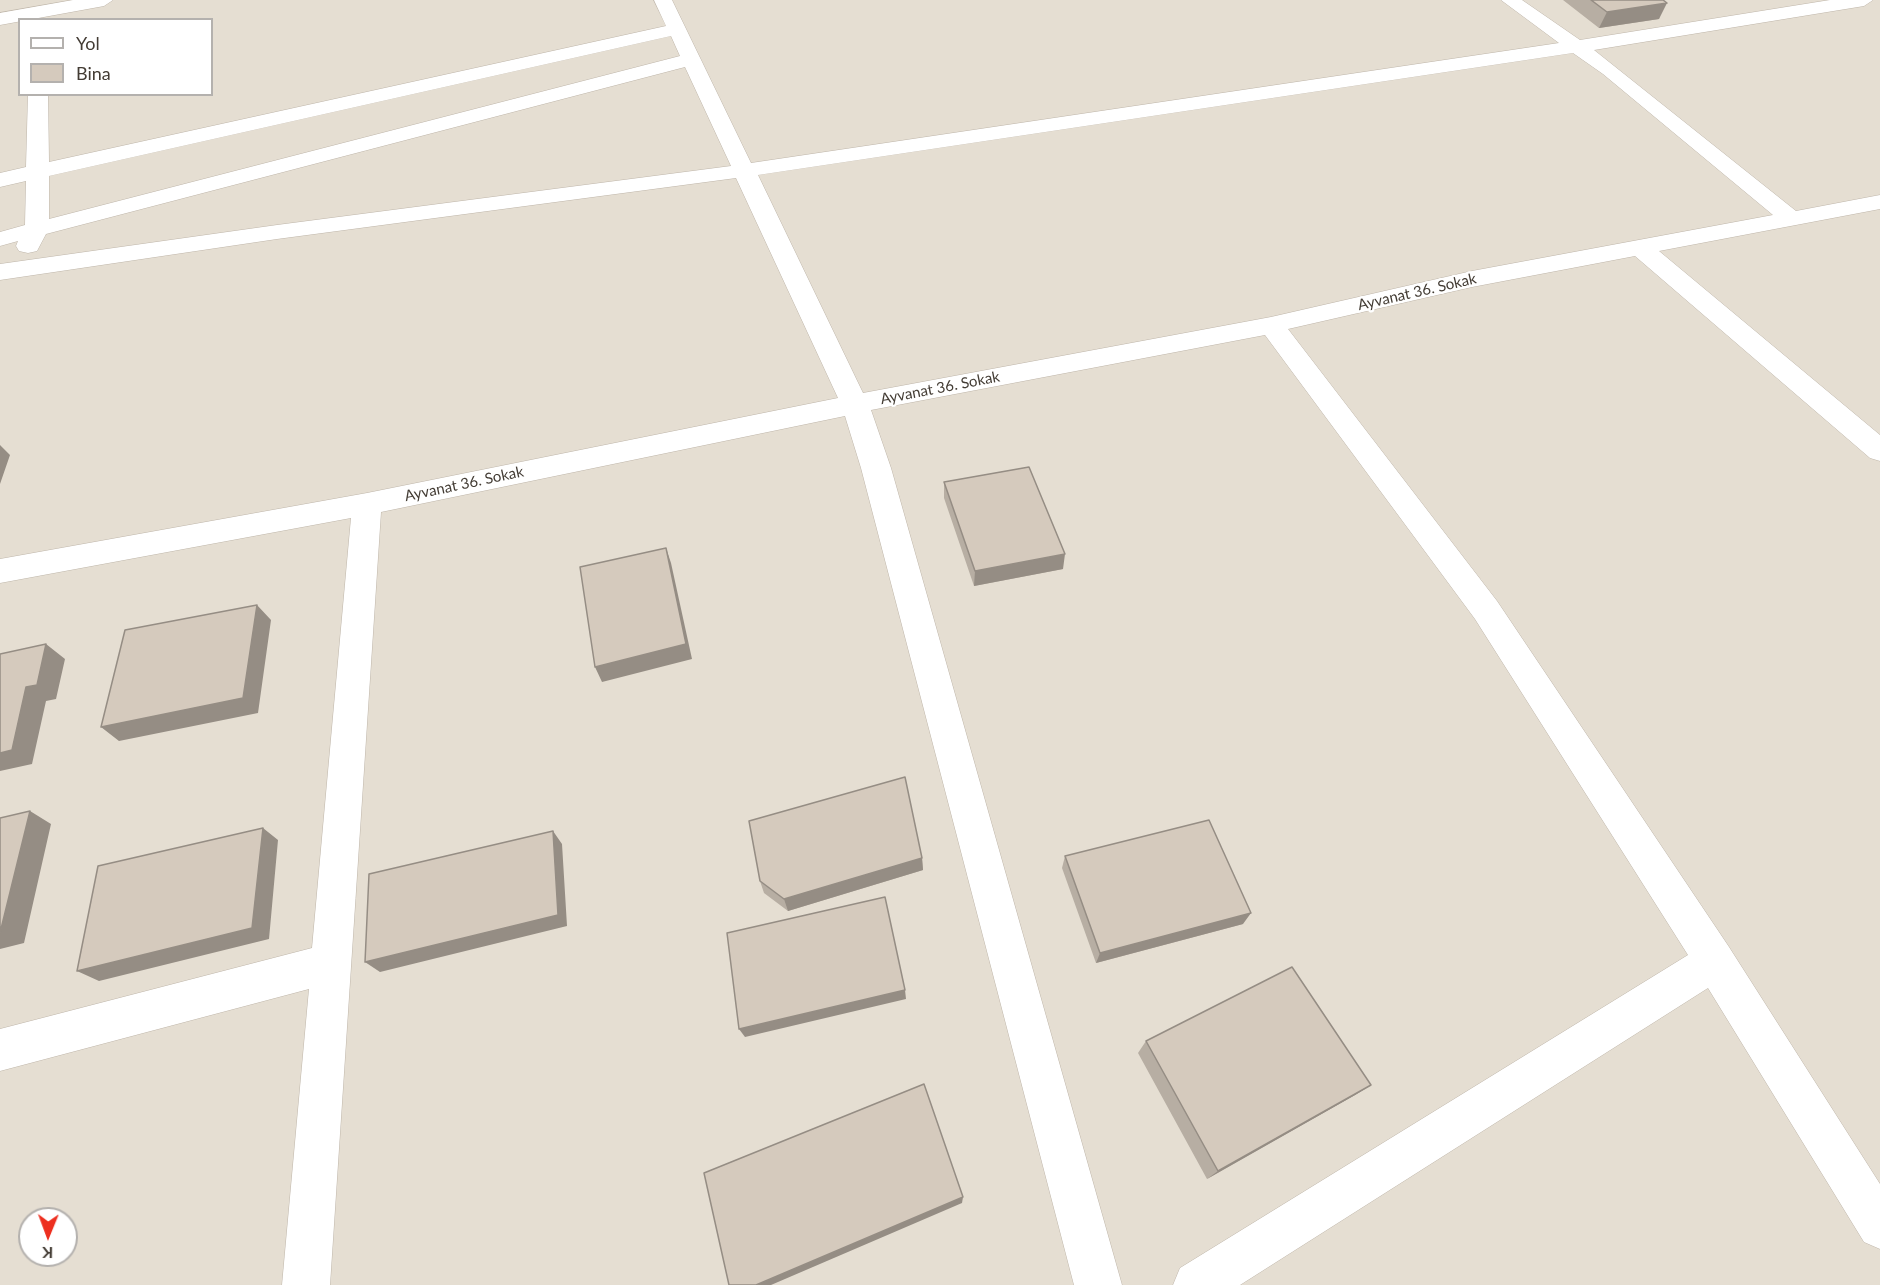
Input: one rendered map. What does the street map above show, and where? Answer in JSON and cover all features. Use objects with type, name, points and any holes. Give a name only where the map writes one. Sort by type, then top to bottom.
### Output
[{"type":"street","points":[[0,19],[39,10],[104,0]]},
{"type":"street","points":[[663,0],[855,404],[879,480],[1098,1285]]},
{"type":"street","points":[[1510,0],[1610,70],[1791,218]]},
{"type":"street","points":[[8,270],[170,245],[744,170],[1577,47],[1864,0]]},
{"type":"street","points":[[0,180],[677,29]]},
{"type":"street","points":[[0,239],[691,59]]},
{"type":"street","points":[[8,270],[37,228],[38,96]]},
{"type":"street","name":"Ayvanat 36. Sokak","points":[[0,572],[367,504],[855,404],[1271,326],[1472,279],[1880,202]]},
{"type":"street","points":[[1638,246],[1880,451]]},
{"type":"street","points":[[1271,326],[1486,610],[1715,961],[1880,1226]]},
{"type":"street","points":[[306,1285],[329,964],[367,504]]},
{"type":"street","points":[[1197,1285],[1715,961]]},
{"type":"street","points":[[0,1050],[329,964]]},
{"type":"shaded area","points":[[0,0],[1880,0],[1880,1285],[0,1285]]},
{"type":"building","points":[[1591,0],[1663,0],[1667,3],[1607,12]]},
{"type":"building","points":[[1029,467],[1065,554],[975,571],[944,482]]},
{"type":"building","points":[[666,548],[686,644],[595,667],[580,567]]},
{"type":"building","points":[[257,605],[243,698],[101,727],[125,630]]},
{"type":"building","points":[[46,644],[37,685],[26,687],[12,750],[0,753],[0,654]]},
{"type":"building","points":[[905,777],[922,858],[784,899],[760,881],[749,821]]},
{"type":"building","points":[[30,811],[0,933],[0,818]]},
{"type":"building","points":[[1209,820],[1251,913],[1100,953],[1065,856]]},
{"type":"building","points":[[263,828],[252,928],[77,971],[98,866]]},
{"type":"building","points":[[553,831],[558,915],[365,962],[369,874]]},
{"type":"building","points":[[885,897],[905,990],[739,1029],[727,933]]},
{"type":"building","points":[[1292,967],[1371,1085],[1218,1171],[1146,1041]]},
{"type":"building","points":[[924,1084],[963,1197],[756,1285],[729,1285],[704,1173]]}]
